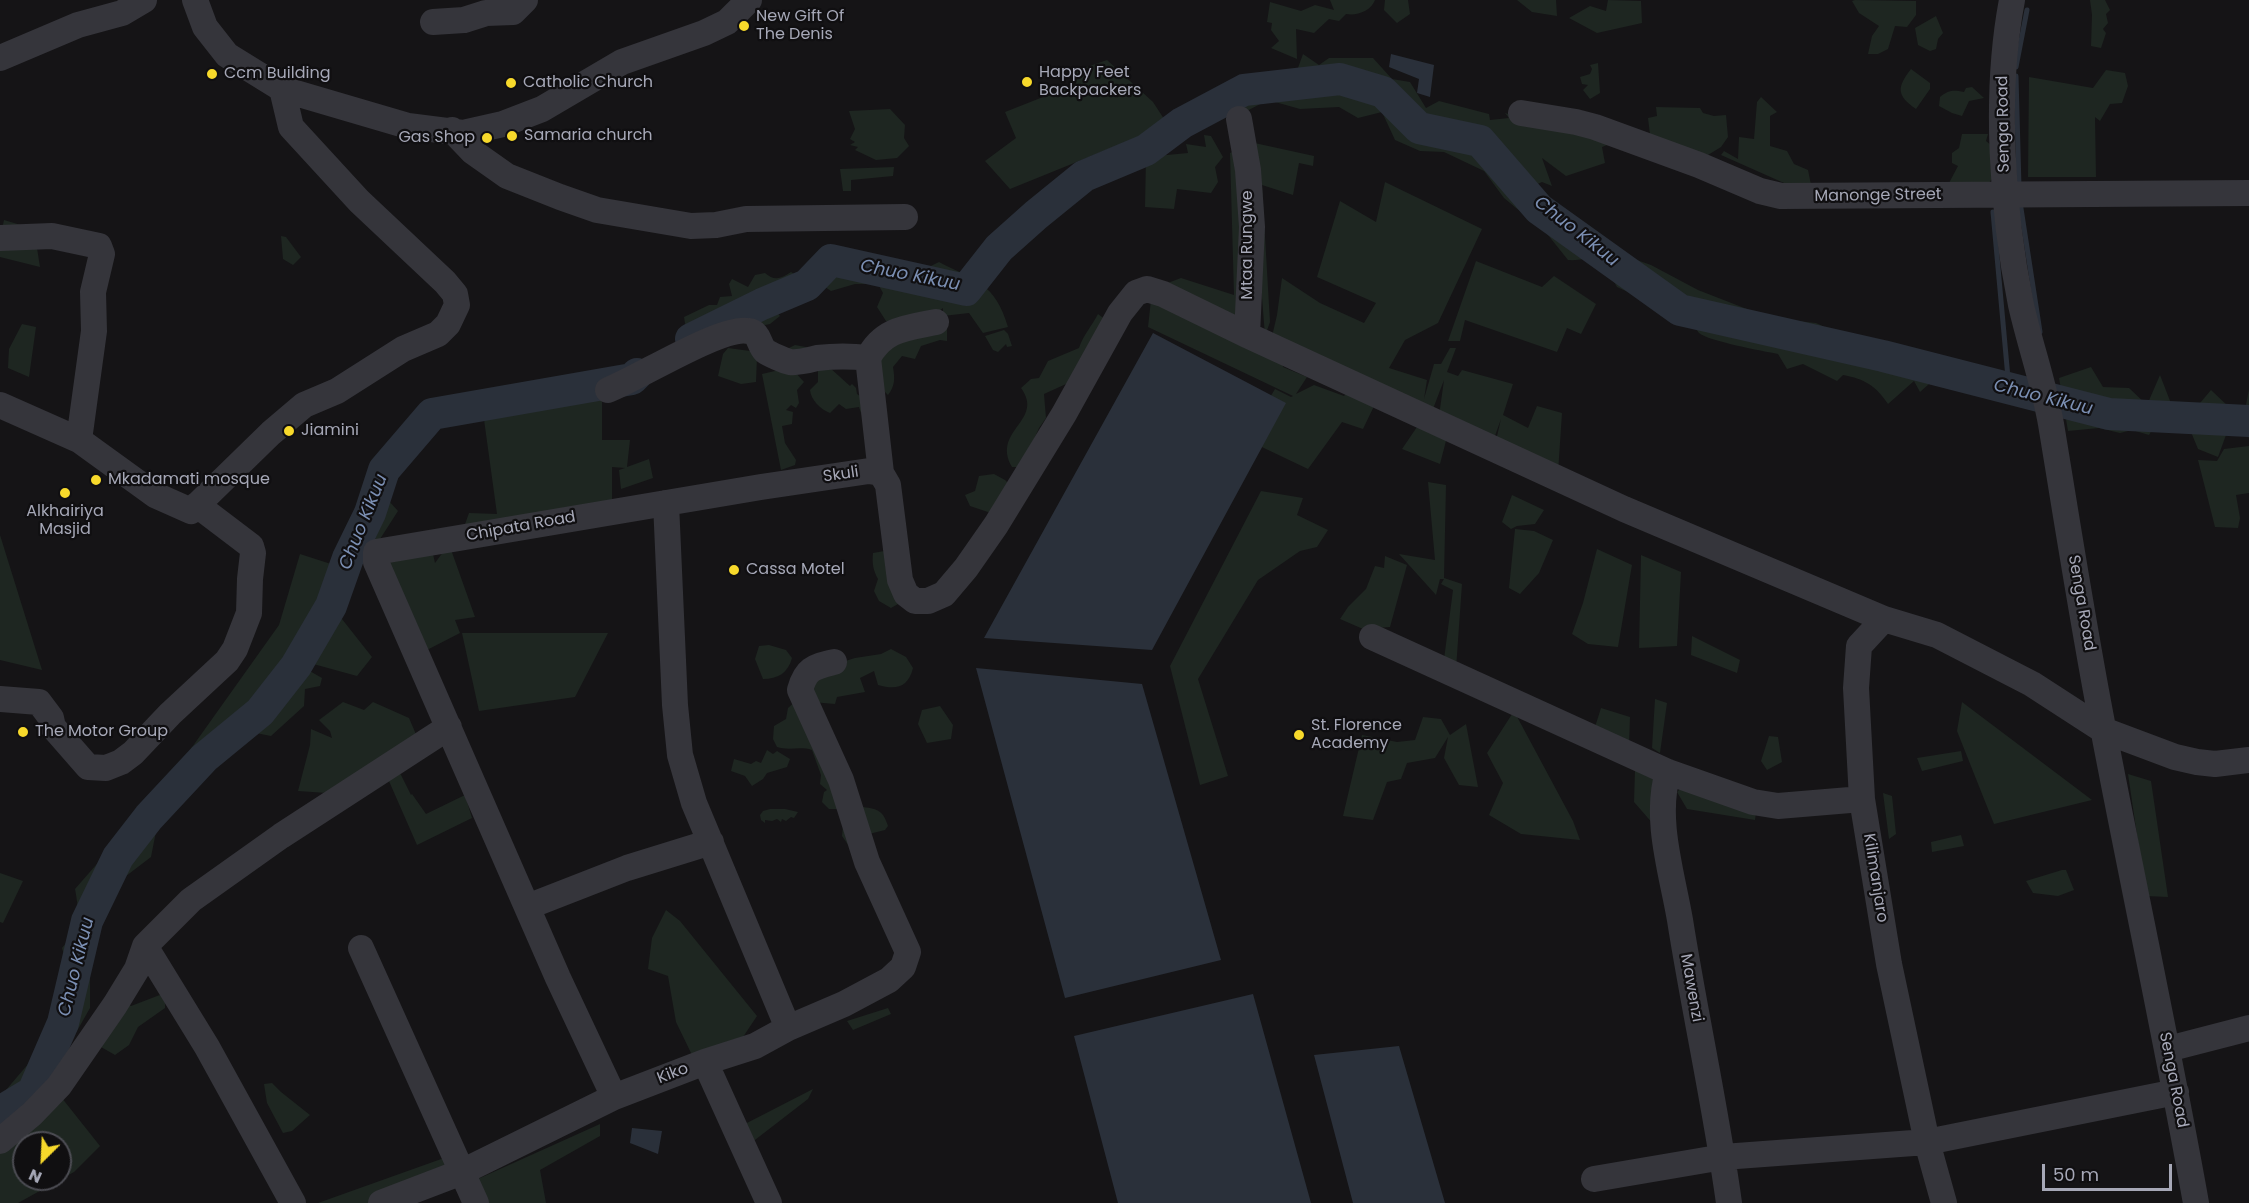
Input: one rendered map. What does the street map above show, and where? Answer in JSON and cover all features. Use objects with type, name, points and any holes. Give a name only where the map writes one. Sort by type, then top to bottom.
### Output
[{"type":"street","points":[[0,58],[78,25],[122,13],[144,0]]},
{"type":"street","points":[[195,0],[205,27],[227,55],[282,89],[408,126],[463,133],[537,112],[622,62],[704,33],[727,22],[749,0]]},
{"type":"street","points":[[206,0],[211,0]]},
{"type":"street","points":[[433,22],[464,20],[486,13],[513,12],[525,0]]},
{"type":"street","name":"Senga Road","points":[[2012,0],[2004,66],[2003,149],[2006,194],[2021,304],[2044,399],[2103,730],[2168,1049],[2196,1203]]},
{"type":"street","points":[[0,405],[80,440],[155,495],[190,511],[271,433],[304,405],[338,391],[403,349],[438,334],[448,324],[457,305],[454,294],[445,282],[358,201],[291,127],[282,89]]},
{"type":"street","name":"Manonge Street","points":[[1521,113],[1576,122],[1595,128],[1699,165],[1760,191],[1781,196],[2249,193]]},
{"type":"street","name":"Mtaa Rungwe","points":[[1239,119],[1248,170],[1252,227],[1247,335]]},
{"type":"street","points":[[452,130],[474,152],[507,176],[560,198],[597,210],[691,226],[716,225],[746,219],[905,217]]},
{"type":"street","points":[[0,238],[52,236],[101,248],[102,254],[93,292],[94,331],[80,440]]},
{"type":"street","name":"Skuli","points":[[666,503],[869,471],[881,473],[888,485],[900,580],[906,594],[915,601],[928,601],[944,594],[966,568],[996,525],[1064,414],[1120,313],[1136,293],[1147,289],[1164,294],[1247,335]]},
{"type":"street","points":[[881,473],[868,358],[875,345],[887,335],[906,328],[936,322]]},
{"type":"street","points":[[608,390],[679,354],[720,337],[745,330],[753,332],[760,339],[765,350],[784,361],[793,362],[839,356],[868,358]]},
{"type":"street","points":[[1247,335],[1624,509],[1884,619],[1937,635],[2032,684],[2103,730],[2175,757],[2197,762],[2215,764],[2249,760]]},
{"type":"street","points":[[666,503],[675,705],[680,755],[694,803],[788,1028]]},
{"type":"street","name":"Chipata Road","points":[[449,727],[376,562],[376,552],[666,503]]},
{"type":"street","points":[[0,699],[39,702],[51,718],[53,727],[88,767],[99,769],[121,762],[133,753],[170,714],[215,674],[235,649],[249,613],[250,579],[254,553],[251,546],[197,505]]},
{"type":"street","name":"Kilimanjaro","points":[[1884,619],[1859,646],[1856,688],[1861,742],[1862,800],[1889,964],[1927,1142],[1944,1203]]},
{"type":"street","points":[[1372,637],[1668,772],[1753,802],[1778,806],[1862,800]]},
{"type":"street","name":"Kiko","points":[[381,1203],[462,1172],[614,1097],[705,1062],[755,1046],[788,1028],[871,990],[889,980],[903,968],[908,952],[867,862],[841,780],[800,690],[803,678],[812,668],[834,662]]},
{"type":"street","points":[[0,1141],[32,1114],[59,1086],[115,1005],[136,969],[145,946],[191,900],[281,836],[449,727],[558,978],[614,1097]]},
{"type":"street","name":"Mawenzi","points":[[1668,772],[1663,788],[1665,838],[1688,976],[1723,1157],[1729,1203]]},
{"type":"street","points":[[527,907],[627,868],[711,842]]},
{"type":"street","points":[[145,946],[207,1047],[293,1203]]},
{"type":"street","points":[[361,948],[476,1203]]},
{"type":"street","points":[[2168,1049],[2249,1028]]},
{"type":"street","points":[[705,1062],[769,1203]]},
{"type":"street","points":[[1594,1179],[1723,1157],[1927,1142],[2176,1092]]},
{"type":"shaded area","points":[[1330,0],[1375,0],[1363,12],[1346,14],[1339,21],[1329,19],[1314,33],[1296,29],[1297,59],[1271,48],[1279,41],[1271,30],[1272,23],[1267,22],[1270,2],[1301,11],[1315,5],[1334,10]]},
{"type":"shaded area","points":[[1385,0],[1408,0],[1410,14],[1397,23],[1384,10]]},
{"type":"shaded area","points":[[1517,0],[1556,0],[1557,16],[1532,12]]},
{"type":"shaded area","points":[[1608,0],[1641,1],[1642,23],[1597,33],[1569,18],[1590,6],[1606,11]]},
{"type":"shaded area","points":[[2090,0],[2105,0],[2110,10],[2106,14],[2108,23],[2103,29],[2106,33],[2101,48],[2091,46]]},
{"type":"shaded area","points":[[1852,1],[1916,1],[1916,15],[1907,27],[1895,26],[1888,49],[1878,54],[1868,54],[1872,36],[1879,26],[1859,13]]},
{"type":"shaded area","points":[[1936,16],[1943,33],[1938,39],[1936,49],[1930,51],[1918,45],[1915,28]]},
{"type":"shaded area","points":[[1303,54],[1319,65],[1329,58],[1373,58],[1392,79],[1410,82],[1426,108],[1439,101],[1489,114],[1490,120],[1509,118],[1505,113],[1533,122],[1617,141],[1602,147],[1605,163],[1566,176],[1542,158],[1552,186],[1542,182],[1533,186],[1536,199],[1545,207],[1539,227],[1504,198],[1484,171],[1444,152],[1420,151],[1395,140],[1382,112],[1358,118],[1339,107],[1300,109],[1268,100],[1241,114],[1252,92],[1294,79]]},
{"type":"shaded area","points":[[1391,54],[1434,65],[1430,97],[1417,93],[1419,79],[1389,67]]},
{"type":"shaded area","points":[[1107,60],[1153,102],[1168,125],[1010,189],[985,161],[1016,138],[1005,112],[1076,84],[1072,72]]},
{"type":"shaded area","points":[[1598,63],[1600,93],[1590,99],[1583,90],[1588,85],[1582,84],[1580,77],[1590,74],[1592,69],[1590,65]]},
{"type":"shaded area","points":[[1911,69],[1930,83],[1930,89],[1916,109],[1905,99],[1901,90],[1903,81]]},
{"type":"shaded area","points":[[2106,70],[2125,73],[2128,86],[2122,103],[2110,104],[2100,121],[2095,117],[2096,177],[2028,177],[2029,77],[2093,88]]},
{"type":"shaded area","points":[[1972,87],[1984,98],[1969,101],[1962,116],[1939,106],[1940,97],[1946,93],[1964,92],[1966,88]]},
{"type":"shaded area","points":[[1761,97],[1777,112],[1770,116],[1770,146],[1787,151],[1794,164],[1808,170],[1811,185],[1784,183],[1721,155],[1724,151],[1738,159],[1739,137],[1754,139],[1757,102]]},
{"type":"shaded area","points":[[1656,107],[1700,108],[1703,113],[1714,116],[1726,115],[1728,137],[1721,147],[1708,155],[1651,143],[1648,118],[1657,116]]},
{"type":"shaded area","points":[[890,109],[905,125],[904,138],[909,146],[897,158],[876,160],[855,150],[858,147],[850,145],[855,142],[850,139],[855,129],[849,111]]},
{"type":"shaded area","points":[[1962,134],[1988,134],[1986,141],[1998,151],[1992,179],[1988,184],[1949,183],[1958,166],[1952,163],[1952,153],[1959,148]]},
{"type":"shaded area","points":[[1204,135],[1211,136],[1223,157],[1215,167],[1218,182],[1211,193],[1177,189],[1174,209],[1145,207],[1146,157],[1188,153],[1186,144],[1206,147]]},
{"type":"shaded area","points":[[1250,142],[1314,156],[1313,166],[1299,163],[1293,195],[1262,185],[1270,322],[1265,336]]},
{"type":"shaded area","points":[[1244,147],[1242,327],[1157,287],[1181,278],[1234,295],[1230,153]]},
{"type":"shaded area","points":[[894,167],[893,176],[851,180],[851,191],[843,191],[840,169]]},
{"type":"shaded area","points":[[1385,182],[1482,229],[1438,323],[1405,340],[1389,368],[1427,380],[1424,399],[1434,364],[1441,364],[1450,348],[1456,348],[1447,372],[1458,376],[1462,370],[1513,384],[1503,415],[1528,428],[1537,406],[1562,413],[1558,473],[1494,449],[1501,419],[1491,447],[1438,423],[1444,380],[1433,409],[1376,402],[1363,429],[1342,422],[1308,469],[1245,439],[1275,389],[1293,396],[1148,327],[1152,291],[1282,358],[1283,367],[1307,377],[1296,394],[1314,385],[1344,396],[1354,385],[1270,345],[1282,278],[1320,303],[1364,323],[1376,303],[1317,277],[1340,201],[1376,222]]},
{"type":"shaded area","points":[[1552,207],[1569,230],[1586,242],[1651,265],[1698,290],[1770,318],[1816,323],[1875,350],[1902,351],[1983,369],[1981,390],[1958,390],[1929,384],[1920,392],[1914,381],[1888,404],[1879,392],[1858,379],[1843,375],[1837,381],[1803,364],[1787,369],[1778,354],[1704,336],[1698,332],[1695,325],[1657,311],[1650,302],[1617,287],[1601,258],[1568,260],[1544,230]]},
{"type":"shaded area","points":[[4,220],[34,229],[40,267],[0,257],[0,239]]},
{"type":"shaded area","points":[[281,236],[286,237],[301,257],[293,265],[283,259]]},
{"type":"shaded area","points":[[834,256],[857,258],[908,277],[939,262],[974,279],[990,292],[1003,312],[1008,327],[983,333],[969,313],[943,316],[943,308],[932,317],[947,328],[947,341],[940,340],[921,346],[915,359],[902,356],[893,367],[894,382],[888,395],[876,383],[874,368],[910,324],[886,321],[877,307],[883,293],[878,284],[855,284],[831,291],[816,281],[811,272],[822,261]]},
{"type":"shaded area","points":[[1476,261],[1542,287],[1554,276],[1596,304],[1581,334],[1567,328],[1557,352],[1465,320],[1460,341],[1448,341]]},
{"type":"shaded area","points":[[791,272],[798,276],[796,282],[776,288],[775,293],[797,288],[805,284],[810,276],[811,285],[796,301],[784,299],[778,304],[776,311],[780,316],[770,324],[678,344],[687,336],[684,317],[709,305],[717,305],[720,297],[732,296],[729,284],[732,279],[748,287],[755,275],[765,273],[778,278]]},
{"type":"shaded area","points":[[1098,314],[1106,320],[1077,379],[1044,394],[1046,418],[1039,428],[1022,467],[1012,467],[1007,454],[1008,444],[1027,409],[1027,399],[1021,388],[1031,379],[1039,378],[1048,361],[1079,348]]},
{"type":"shaded area","points":[[22,324],[36,327],[29,377],[8,368],[9,349]]},
{"type":"shaded area","points":[[1004,330],[1012,346],[1007,347],[1006,344],[998,352],[993,350],[985,336]]},
{"type":"shaded area","points":[[1153,333],[1286,403],[1152,650],[984,638]]},
{"type":"shaded area","points":[[795,345],[811,348],[795,372],[804,382],[797,390],[799,403],[796,408],[791,405],[786,410],[793,412],[792,424],[782,426],[785,443],[796,460],[795,465],[781,470],[762,374],[775,371],[782,365],[783,351]]},
{"type":"shaded area","points":[[728,348],[750,351],[757,357],[756,382],[741,384],[718,376],[723,354]]},
{"type":"shaded area","points":[[829,367],[850,386],[852,384],[856,388],[860,396],[862,416],[859,407],[846,409],[839,404],[830,413],[814,401],[810,390],[818,382],[818,370]]},
{"type":"shaded area","points":[[2091,367],[2103,387],[2129,388],[2147,405],[2160,375],[2172,406],[2195,409],[2211,390],[2230,408],[2245,410],[2249,389],[2249,438],[2247,435],[2226,435],[2218,457],[2198,449],[2191,432],[2152,430],[2149,435],[2132,430],[2120,433],[2099,428],[2068,431],[2059,378]]},
{"type":"shaded area","points":[[602,387],[602,440],[630,440],[627,467],[649,459],[653,478],[621,489],[619,470],[625,468],[612,467],[612,512],[464,527],[469,513],[497,514],[482,405]]},
{"type":"shaded area","points":[[1419,424],[1447,437],[1440,464],[1402,449]]},
{"type":"shaded area","points":[[411,445],[389,501],[398,511],[364,564],[333,564],[331,579],[337,578],[338,614],[372,657],[357,676],[306,662],[301,666],[322,678],[320,686],[305,689],[304,706],[271,736],[246,731],[206,773],[185,757],[279,625],[300,554],[331,564],[362,492],[375,487],[384,457]]},
{"type":"shaded area","points":[[2249,446],[2249,493],[2236,495],[2240,518],[2238,528],[2215,527],[2198,460],[2217,461],[2224,449]]},
{"type":"shaded area","points":[[994,474],[1012,487],[991,513],[970,506],[965,495],[975,491],[979,476]]},
{"type":"shaded area","points":[[1428,482],[1446,485],[1444,578],[1462,584],[1456,669],[1443,667],[1453,590],[1441,584],[1444,579],[1440,579],[1436,595],[1399,554],[1435,560]]},
{"type":"shaded area","points":[[1261,491],[1303,498],[1297,515],[1328,530],[1317,547],[1300,551],[1258,580],[1198,679],[1228,776],[1200,785],[1170,666]]},
{"type":"shaded area","points":[[1512,495],[1544,510],[1535,524],[1511,529],[1502,522]]},
{"type":"shaded area","points":[[1515,529],[1534,531],[1553,540],[1539,573],[1520,594],[1509,588]]},
{"type":"shaded area","points":[[0,535],[42,670],[0,660]]},
{"type":"shaded area","points":[[449,544],[475,617],[455,620],[460,633],[423,652],[381,556],[431,545],[435,563]]},
{"type":"shaded area","points":[[1597,549],[1632,565],[1618,647],[1588,644],[1572,634],[1583,603]]},
{"type":"shaded area","points":[[890,550],[905,600],[891,608],[879,601],[874,591],[878,579],[873,560],[873,553]]},
{"type":"shaded area","points":[[1641,555],[1681,572],[1677,646],[1639,648]]},
{"type":"shaded area","points":[[1385,556],[1407,565],[1390,627],[1363,629],[1340,619],[1348,607],[1366,589],[1375,566],[1384,568]]},
{"type":"shaded area","points":[[462,633],[608,633],[575,697],[479,711]]},
{"type":"shaded area","points":[[1692,636],[1740,660],[1737,673],[1691,655]]},
{"type":"shaded area","points":[[769,645],[786,650],[792,658],[788,668],[782,674],[763,679],[755,659],[759,646]]},
{"type":"shaded area","points":[[891,649],[906,657],[913,668],[908,680],[900,686],[878,685],[874,671],[860,678],[865,692],[837,697],[835,704],[812,702],[807,673],[855,658],[881,654]]},
{"type":"shaded area","points":[[976,668],[1142,684],[1221,960],[1065,998]]},
{"type":"shaded area","points":[[1655,699],[1667,703],[1660,753],[1652,748]]},
{"type":"shaded area","points":[[797,700],[839,809],[829,809],[822,802],[824,792],[827,790],[820,784],[821,775],[812,750],[777,747],[773,739],[774,726],[786,719],[788,708]]},
{"type":"shaded area","points":[[343,702],[364,710],[373,702],[409,718],[418,739],[398,769],[411,795],[426,814],[465,795],[472,818],[417,845],[385,772],[341,794],[298,791],[310,745],[311,729],[332,738],[330,731],[319,720]]},
{"type":"shaded area","points":[[1962,702],[2092,800],[1994,824],[1957,731]]},
{"type":"shaded area","points":[[940,706],[953,725],[951,739],[927,743],[918,724],[922,710]]},
{"type":"shaded area","points":[[1601,708],[1630,717],[1629,746],[1595,727]]},
{"type":"shaded area","points":[[1514,711],[1573,821],[1580,840],[1521,834],[1489,815],[1503,783],[1487,753]]},
{"type":"shaded area","points":[[1423,717],[1441,719],[1450,735],[1466,724],[1478,787],[1459,785],[1444,758],[1448,737],[1435,758],[1407,763],[1401,779],[1387,782],[1373,820],[1343,816],[1362,735],[1397,742],[1415,740]]},
{"type":"shaded area","points":[[1769,736],[1778,737],[1782,762],[1767,770],[1761,761]]},
{"type":"shaded area","points":[[767,750],[773,754],[777,751],[790,759],[787,767],[767,773],[763,779],[752,786],[745,776],[731,771],[734,759],[751,764],[756,761],[761,763]]},
{"type":"shaded area","points":[[1961,751],[1963,761],[1922,771],[1917,758]]},
{"type":"shaded area","points":[[1635,770],[1655,778],[1661,833],[1634,802]]},
{"type":"shaded area","points":[[2128,774],[2151,781],[2168,897],[2146,896]]},
{"type":"shaded area","points":[[1688,781],[1757,805],[1755,820],[1687,809],[1677,792]]},
{"type":"shaded area","points":[[165,786],[151,857],[113,886],[90,926],[90,1008],[68,1047],[46,1078],[100,1146],[72,1173],[72,1131],[12,1131],[12,1191],[40,1191],[18,1203],[0,1203],[0,1097],[46,1043],[68,969],[62,948],[75,927],[77,906],[75,889]]},
{"type":"shaded area","points":[[1883,793],[1892,796],[1896,834],[1889,839]]},
{"type":"shaded area","points":[[863,807],[880,812],[888,826],[885,830],[869,834],[853,852],[842,836],[843,826],[861,812]]},
{"type":"shaded area","points":[[770,809],[798,812],[794,818],[791,817],[786,821],[782,819],[781,822],[777,819],[765,820],[765,823],[761,820],[760,815],[763,811]]},
{"type":"shaded area","points":[[1961,835],[1964,846],[1932,852],[1931,842]]},
{"type":"shaded area","points":[[2066,870],[2074,890],[2058,896],[2033,893],[2026,881]]},
{"type":"shaded area","points":[[0,873],[23,881],[3,923],[0,922]]},
{"type":"shaded area","points":[[666,910],[680,921],[757,1016],[743,1037],[692,1055],[676,1022],[668,976],[648,969],[652,938]]},
{"type":"shaded area","points":[[165,993],[165,1008],[138,1027],[129,1045],[115,1055],[94,1043],[122,999],[131,1006]]},
{"type":"shaded area","points":[[1253,994],[1311,1203],[1118,1203],[1074,1036]]},
{"type":"shaded area","points":[[888,1008],[891,1014],[853,1030],[847,1021]]},
{"type":"shaded area","points":[[1399,1046],[1445,1203],[1353,1203],[1314,1055]]},
{"type":"shaded area","points":[[272,1083],[310,1115],[292,1131],[283,1133],[267,1103],[264,1084]]},
{"type":"shaded area","points":[[813,1089],[808,1099],[751,1143],[743,1125]]},
{"type":"shaded area","points":[[600,1124],[600,1136],[540,1170],[546,1203],[478,1203],[469,1183]]},
{"type":"shaded area","points":[[632,1128],[662,1131],[658,1154],[630,1143]]},
{"type":"shaded area","points":[[444,1158],[448,1172],[378,1203],[318,1203]]},
{"type":"waterway","points":[[2016,67],[2027,10]]},
{"type":"waterway","points":[[2016,76],[2019,187]]},
{"type":"waterway","name":"Chuo Kikuu","points":[[691,339],[807,285],[831,260],[966,290],[999,248],[1084,176],[1146,150],[1182,123],[1244,90],[1340,79],[1383,92],[1419,128],[1480,141],[1539,209],[1680,310],[1883,356],[2109,414],[2249,421]]},
{"type":"waterway","points":[[2020,202],[2040,332]]},
{"type":"waterway","points":[[1993,212],[2009,389]]},
{"type":"waterway","name":"Chuo Kikuu","points":[[0,1112],[33,1092],[63,1023],[87,921],[118,857],[149,817],[204,758],[260,712],[296,666],[331,606],[348,558],[370,513],[384,470],[432,414],[632,379],[637,374]]},
{"type":"place","name":"New Gift Of The Denis","points":[[744,26]]},
{"type":"place","name":"Ccm Building","points":[[212,74]]},
{"type":"place","name":"Happy Feet Backpackers","points":[[1027,82]]},
{"type":"place","name":"Catholic Church","points":[[511,83]]},
{"type":"place","name":"Samaria church","points":[[512,136]]},
{"type":"place","name":"Gas Shop","points":[[487,138]]},
{"type":"place","name":"Jiamini","points":[[289,431]]},
{"type":"place","name":"Mkadamati mosque","points":[[96,480]]},
{"type":"place","name":"Alkhairiya Masjid","points":[[65,493]]},
{"type":"place","name":"Cassa Motel","points":[[734,570]]},
{"type":"place","name":"The Motor Group","points":[[23,732]]},
{"type":"place","name":"St. Florence Academy","points":[[1299,735]]}]
